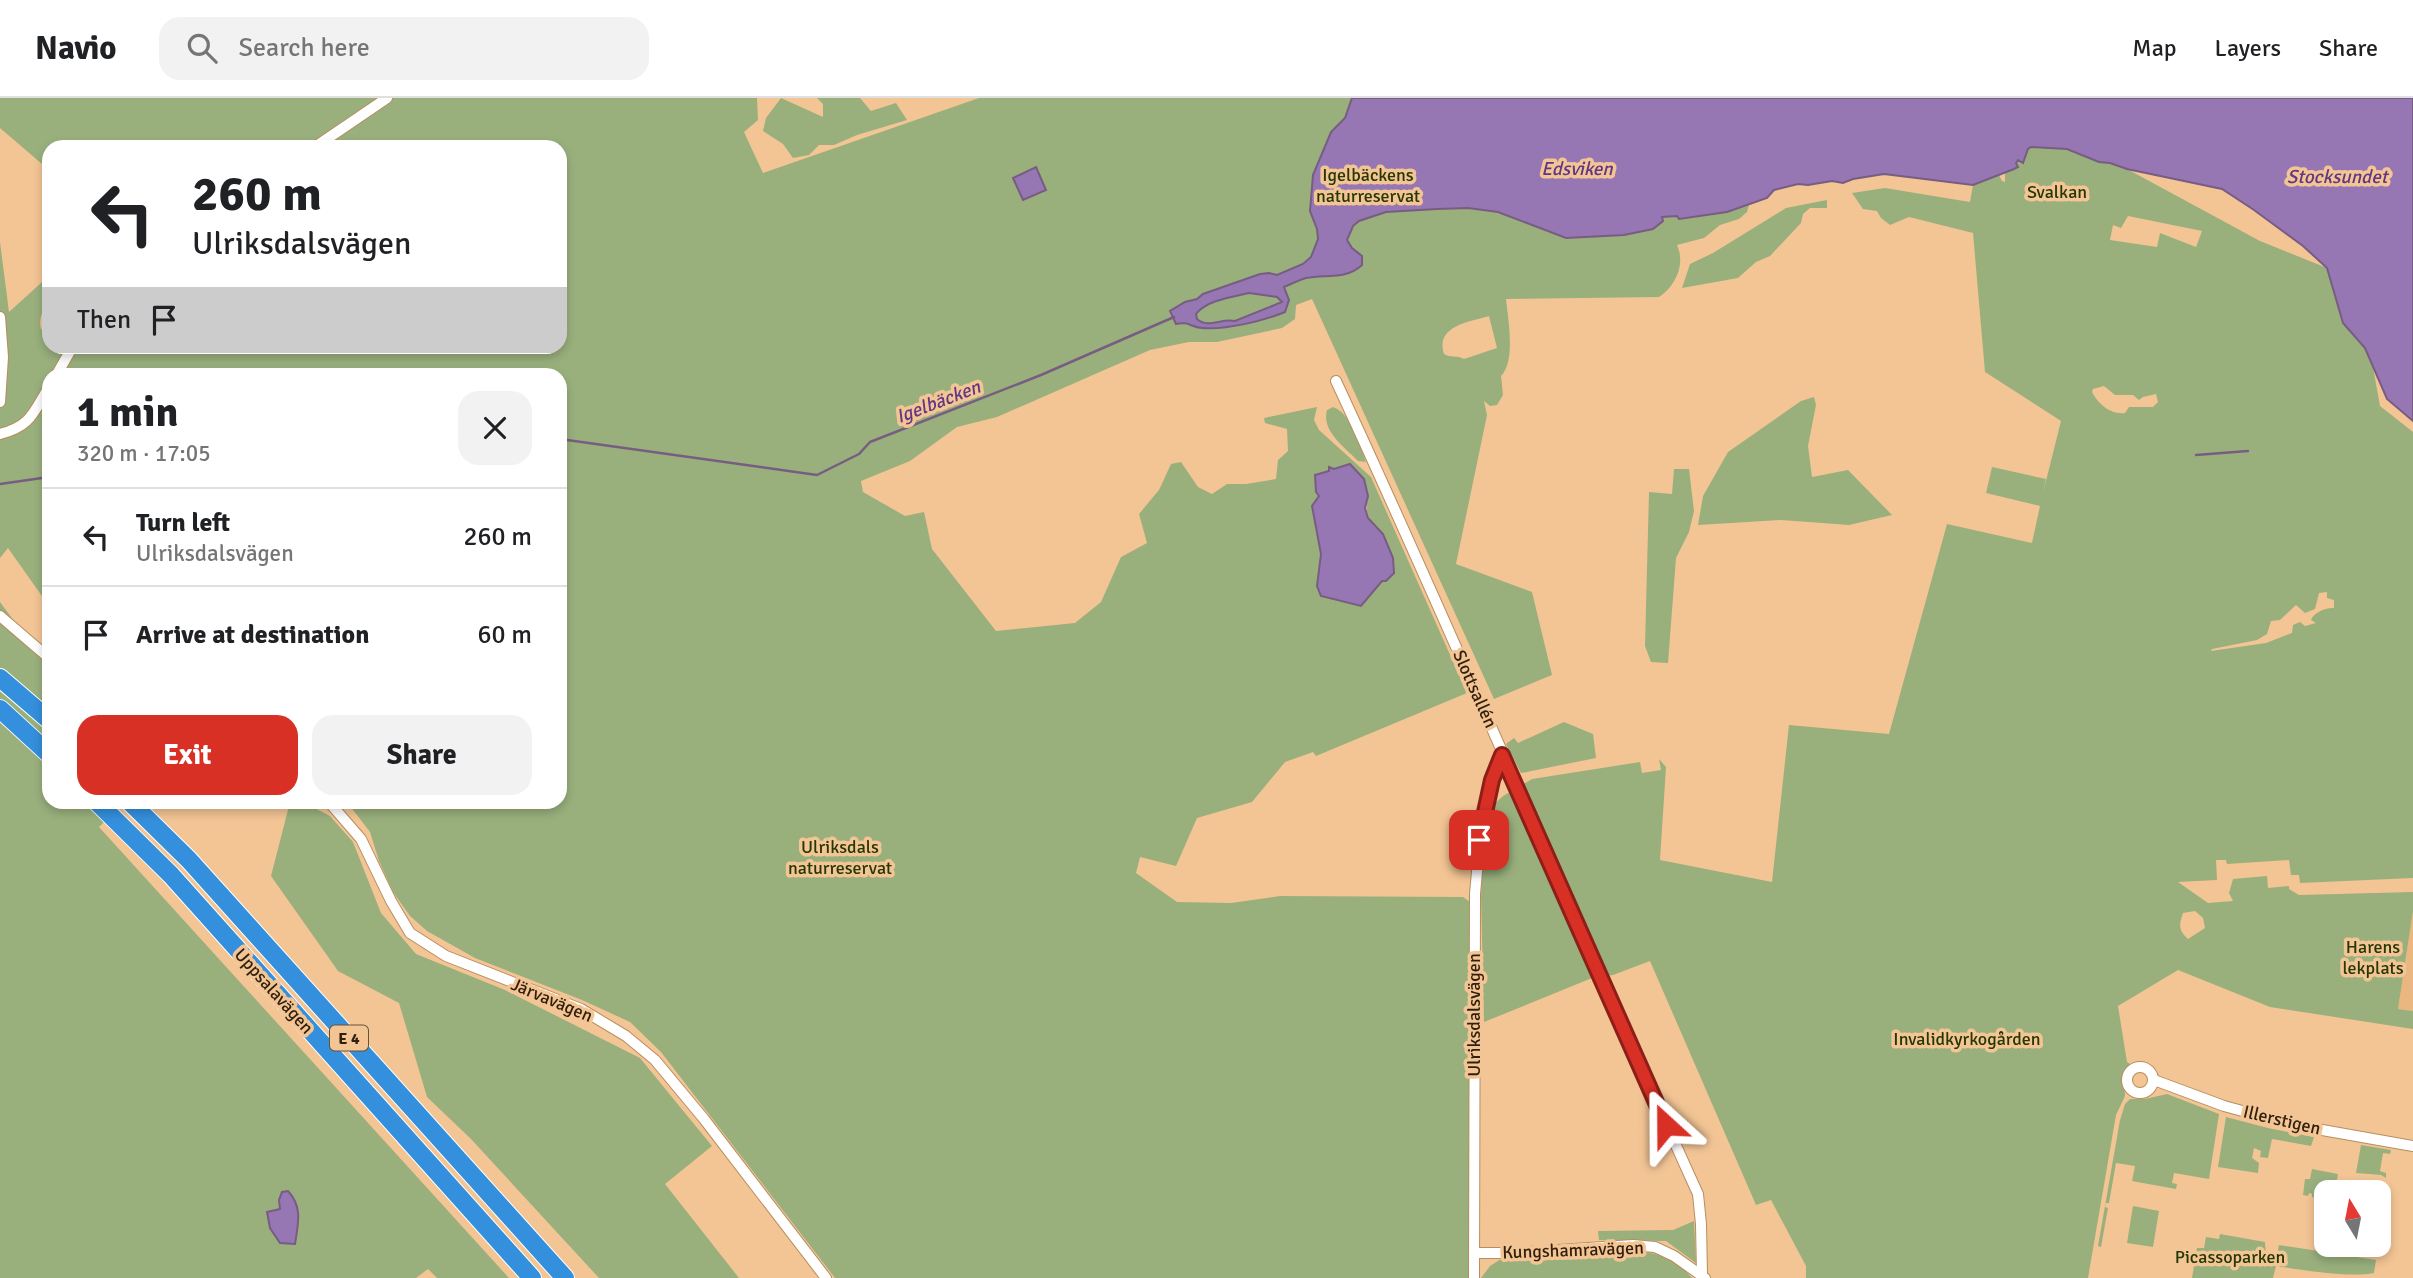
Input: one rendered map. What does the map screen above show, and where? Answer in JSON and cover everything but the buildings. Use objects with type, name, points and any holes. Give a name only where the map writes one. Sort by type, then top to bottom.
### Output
[{"type":"highway","points":[[0,678],[42,714]]},
{"type":"highway","points":[[0,709],[42,748]]},
{"type":"highway","name":"Uppsalavägen","points":[[103,809],[171,875],[532,1278]]},
{"type":"highway","name":"Uppsalavägen","points":[[138,809],[189,860],[565,1278]]},
{"type":"street","points":[[326,140],[387,98]]},
{"type":"street","points":[[0,317],[3,357],[0,402]]},
{"type":"street","name":"Slottsallén","points":[[1336,381],[1698,1194],[1704,1276]]},
{"type":"street","points":[[0,434],[21,428],[42,398]]},
{"type":"street","points":[[0,615],[42,653]]},
{"type":"street","name":"Ulriksdalsvägen","points":[[1474,1278],[1475,894],[1479,840],[1492,780],[1502,755]]},
{"type":"street","name":"Järvavägen","points":[[335,809],[361,839],[410,933],[446,956],[581,1009],[626,1036],[654,1060],[704,1119],[826,1278]]},
{"type":"street","name":"Illerstigen","points":[[2154,1080],[2224,1107],[2294,1125],[2413,1146]]},
{"type":"street","name":"Kungshamravägen","points":[[1474,1253],[1633,1245],[1656,1247],[1704,1276]]},
{"type":"shaded area","points":[[2413,911],[2413,1011],[2398,1009]]},
{"type":"green space","points":[[0,98],[757,98],[758,120],[744,132],[763,173],[979,98],[1352,98],[1461,208],[1498,212],[1566,238],[1624,235],[1653,229],[1661,217],[1727,212],[1749,205],[1747,212],[1739,219],[1720,225],[1704,238],[1677,245],[1680,260],[1677,274],[1670,287],[1659,297],[1506,299],[1510,350],[1506,369],[1501,376],[1503,395],[1497,405],[1490,406],[1484,401],[1487,415],[1456,564],[1532,592],[1552,675],[1494,699],[1312,299],[1296,305],[1295,319],[1282,328],[1217,342],[1189,342],[1150,350],[997,417],[957,427],[910,461],[861,481],[863,492],[905,516],[924,512],[932,549],[996,631],[1075,623],[1101,602],[1121,557],[1147,543],[1139,514],[1159,490],[1171,464],[1181,462],[1198,487],[1212,494],[1227,484],[1276,479],[1278,460],[1288,451],[1287,429],[1265,423],[1264,418],[1317,407],[1314,420],[1319,430],[1371,477],[1467,693],[1316,756],[1313,752],[1285,762],[1252,802],[1197,818],[1176,866],[1140,857],[1136,873],[1177,902],[1231,903],[1280,896],[1463,897],[1470,902],[1470,1278],[835,1278],[661,1052],[630,1022],[475,958],[427,931],[410,916],[393,892],[370,832],[352,809],[567,809],[567,368],[42,368],[42,596],[8,548],[0,558],[0,242],[9,312],[42,282],[42,354],[567,354],[567,140],[42,140],[42,164],[0,128]],"holes":[[[1489,316],[1497,348],[1464,359],[1449,356],[1444,354],[1444,337],[1464,323]],[[1334,469],[1368,496],[1369,518],[1383,534],[1322,596],[1318,586],[1321,554],[1312,506],[1329,470]]]},
{"type":"green space","points":[[781,98],[823,117],[823,104],[817,98],[860,98],[871,111],[896,103],[907,120],[834,145],[819,145],[809,155],[793,158],[783,144],[763,131],[766,118]]},
{"type":"green space","points":[[2028,149],[2067,149],[2099,162],[2127,169],[2260,241],[2327,268],[2343,323],[2365,348],[2373,367],[2380,406],[2413,432],[2413,878],[2300,883],[2299,875],[2291,875],[2289,860],[2227,864],[2226,860],[2216,860],[2217,880],[2178,882],[2208,903],[2233,901],[2229,893],[2233,879],[2267,876],[2268,888],[2289,886],[2289,889],[2299,895],[2413,892],[2413,911],[2398,1009],[2413,1011],[2413,1029],[2270,1007],[2178,970],[2118,1006],[2127,1062],[2130,1064],[2123,1074],[2125,1096],[2116,1115],[2088,1278],[1806,1278],[1806,1266],[1771,1200],[1756,1205],[1650,961],[1613,975],[1592,978],[1484,1022],[1481,897],[1483,840],[1491,807],[1503,796],[1532,779],[1640,762],[1642,773],[1661,770],[1659,759],[1666,767],[1660,860],[1772,882],[1789,725],[1889,734],[1947,524],[2032,543],[2040,506],[1986,493],[1992,467],[2046,479],[2043,493],[2061,421],[1985,372],[1973,233],[1909,217],[1890,225],[1877,211],[1863,209],[1852,193],[1885,188],[1970,202],[1973,185],[1999,175],[2005,182],[2005,172],[2014,169],[2018,160],[2022,163]],"holes":[[[2128,216],[2202,231],[2196,247],[2160,233],[2157,247],[2110,240],[2113,225],[2121,228]],[[2104,386],[2115,395],[2133,395],[2139,400],[2156,394],[2158,402],[2153,407],[2129,407],[2125,413],[2120,413],[2106,408],[2098,401],[2093,389]],[[2327,592],[2327,598],[2334,600],[2334,608],[2314,615],[2311,620],[2316,623],[2305,626],[2300,622],[2293,625],[2292,633],[2266,643],[2211,651],[2257,640],[2267,634],[2271,621],[2280,620],[2296,605],[2305,613],[2315,609],[2319,593]],[[2195,911],[2203,918],[2205,928],[2188,939],[2180,927],[2183,913]]]},
{"type":"green space","points":[[1827,200],[1827,208],[1810,208],[1803,214],[1801,223],[1770,256],[1756,262],[1738,278],[1682,288],[1690,264],[1786,208]]},
{"type":"green space","points":[[1814,397],[1816,405],[1808,446],[1812,477],[1848,470],[1892,515],[1849,525],[1781,520],[1698,525],[1703,496],[1728,452],[1801,401]]},
{"type":"green space","points":[[1333,407],[1350,423],[1366,462],[1358,461],[1331,432],[1326,418],[1327,410]]},
{"type":"green space","points":[[1674,469],[1689,469],[1694,511],[1689,532],[1676,558],[1668,663],[1651,662],[1645,646],[1649,492],[1672,494]]},
{"type":"green space","points":[[0,602],[14,621],[42,645],[42,809],[118,809],[99,827],[509,1278],[437,1278],[428,1269],[416,1278],[0,1278]]},
{"type":"green space","points":[[1564,722],[1593,734],[1596,758],[1521,773],[1506,744],[1514,738],[1518,743]]},
{"type":"green space","points":[[288,809],[316,809],[330,816],[353,842],[381,913],[416,954],[505,990],[640,1058],[712,1146],[665,1184],[739,1278],[599,1278],[471,1139],[427,1097],[399,1003],[338,971],[271,876]]},
{"type":"green space","points":[[2167,1094],[2219,1114],[2209,1179],[2174,1173],[2172,1183],[2177,1184],[2176,1189],[2132,1181],[2135,1166],[2116,1163],[2109,1203],[2106,1203],[2105,1207],[2108,1208],[2101,1247],[2098,1246],[2120,1120],[2125,1104],[2130,1099]]},
{"type":"green space","points":[[2226,1117],[2314,1137],[2311,1146],[2272,1139],[2268,1158],[2260,1157],[2261,1151],[2254,1148],[2252,1158],[2259,1163],[2258,1173],[2218,1167]]},
{"type":"green space","points":[[2361,1145],[2391,1150],[2390,1154],[2383,1153],[2380,1171],[2386,1173],[2386,1178],[2381,1175],[2356,1173]]},
{"type":"green space","points":[[2312,1169],[2338,1174],[2337,1180],[2314,1180],[2314,1197],[2309,1193],[2308,1196],[2303,1195],[2305,1179],[2310,1179]]},
{"type":"green space","points":[[2133,1206],[2159,1211],[2153,1247],[2127,1243]]},
{"type":"green space","points":[[1694,1221],[1696,1263],[1666,1241],[1599,1240],[1598,1231],[1673,1230]]},
{"type":"green space","name":"Picassoparken","points":[[2220,1234],[2265,1242],[2266,1258],[2276,1260],[2279,1245],[2314,1250],[2314,1257],[2376,1260],[2374,1273],[2340,1274],[2276,1266],[2273,1278],[2192,1278],[2197,1248],[2204,1248],[2206,1237],[2219,1239]]},
{"type":"green space","points":[[1639,1250],[1675,1259],[1692,1278],[1481,1278],[1490,1266],[1501,1259],[1523,1254]]},
{"type":"water","name":"Edsviken","points":[[1352,98],[2413,98],[2413,421],[2387,399],[2365,348],[2343,323],[2327,268],[2303,246],[2222,189],[2099,162],[2067,149],[2031,147],[2023,163],[2018,160],[2016,163],[2018,167],[1973,185],[1884,174],[1843,183],[1832,181],[1798,184],[1774,190],[1767,198],[1727,212],[1679,219],[1677,216],[1662,217],[1663,221],[1653,229],[1624,235],[1566,238],[1498,212],[1468,208],[1386,212],[1359,221],[1353,226],[1347,240],[1362,256],[1362,265],[1349,273],[1306,278],[1284,287],[1289,300],[1285,312],[1255,322],[1222,328],[1176,324],[1170,311],[1185,302],[1260,274],[1277,275],[1303,264],[1311,257],[1318,239],[1310,211],[1313,175],[1331,132],[1345,118]],"holes":[[[1249,293],[1277,297],[1282,302],[1235,321],[1206,323],[1197,319],[1196,314],[1213,302]]]},
{"type":"water","points":[[1036,167],[1046,190],[1023,200],[1013,178]]},
{"type":"water","points":[[1350,464],[1364,479],[1368,496],[1365,508],[1368,518],[1383,534],[1393,558],[1394,573],[1386,581],[1382,581],[1361,606],[1321,596],[1317,586],[1321,554],[1312,506],[1319,496],[1316,492],[1315,475],[1329,471],[1329,467],[1334,469]]},
{"type":"water","points":[[288,1191],[298,1210],[295,1244],[280,1243],[270,1228],[267,1212],[280,1209],[282,1192]]},
{"type":"waterway","name":"Igelbäcken","points":[[567,440],[817,475],[859,454],[870,442],[1041,375],[1174,317]]},
{"type":"waterway","points":[[2196,455],[2248,451]]},
{"type":"waterway","name":"Igelbäcken","points":[[0,484],[42,478]]},
{"type":"route","points":[[1479,840],[1492,780],[1502,755],[1666,1125]]},
{"type":"park label","name":"Igelbäckens naturreservat","points":[[1368,185]]},
{"type":"park label","name":"Svalkan","points":[[2057,192]]},
{"type":"park label","name":"Ulriksdals naturreservat","points":[[840,857]]},
{"type":"park label","name":"Harens lekplats","points":[[2373,957]]},
{"type":"park label","name":"Invalidkyrkogården","points":[[1967,1039]]},
{"type":"water label","name":"Stocksundet","points":[[2337,176]]}]
